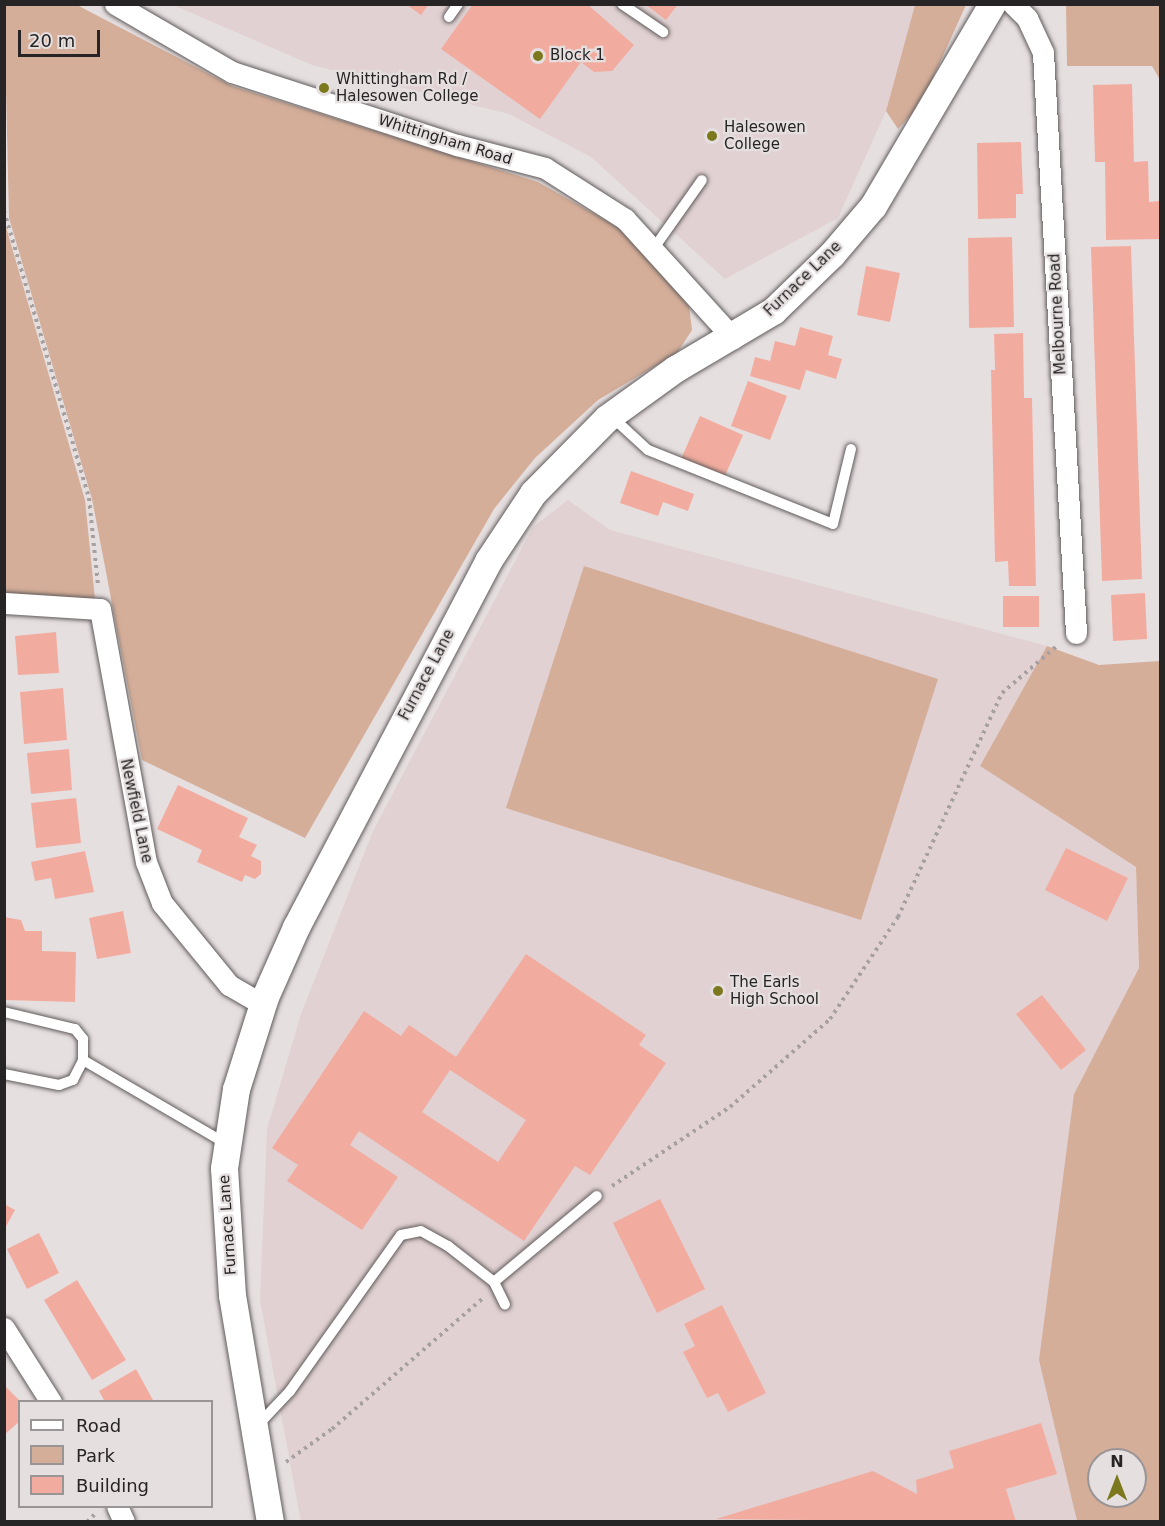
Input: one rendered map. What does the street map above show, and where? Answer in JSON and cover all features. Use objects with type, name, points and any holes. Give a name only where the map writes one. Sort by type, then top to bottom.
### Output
[{"type":"street","name":"Furnace Lane","points":[[270,1521],[232,1295],[224,1168],[236,1089],[263,1005],[300,918],[488,561],[533,494],[611,416],[675,369],[733,338],[772,312],[873,206],[992,4]]},
{"type":"street","name":"Melbourne Road","points":[[1013,4],[1027,18],[1044,53],[1076,633]]},
{"type":"street","name":"Whittingham Road","points":[[123,6],[232,72],[457,145],[545,168],[625,219],[654,248],[733,338]]},
{"type":"street","points":[[4,603],[100,609]]},
{"type":"street","name":"Newfield Lane","points":[[100,609],[141,839],[162,903],[229,985],[263,1005]]},
{"type":"street","points":[[4,1328],[50,1400]]},
{"type":"lane","points":[[449,17],[458,4]]},
{"type":"lane","points":[[622,4],[663,32]]},
{"type":"lane","points":[[654,248],[702,180]]},
{"type":"lane","points":[[611,416],[648,450],[833,524],[851,449]]},
{"type":"lane","points":[[4,1012],[75,1029],[83,1039],[83,1060],[73,1080],[59,1085],[4,1074]]},
{"type":"lane","points":[[83,1060],[228,1144]]},
{"type":"lane","points":[[495,1284],[597,1196]]},
{"type":"lane","points":[[255,1428],[290,1390],[401,1235],[421,1231],[448,1246],[495,1284],[505,1305]]},
{"type":"path","points":[[4,211],[89,498],[100,609]]},
{"type":"path","points":[[597,1196],[730,1107],[830,1019],[898,917],[1002,693],[1076,633]]},
{"type":"path","points":[[285,1462],[332,1429],[495,1284]]},
{"type":"shaded area","name":"Halesowen College","points":[[173,5],[915,5],[886,111],[838,218],[725,279],[591,157],[509,114],[312,65]]},
{"type":"shaded area","name":"The Earls High School","points":[[568,500],[610,530],[1047,646],[980,766],[1136,867],[1139,969],[1074,1094],[1076,1521],[301,1522],[260,1300],[267,1129],[301,1014],[373,831],[533,527]]},
{"type":"green space","points":[[4,5],[77,5],[232,86],[538,182],[621,229],[689,306],[692,330],[677,353],[598,400],[535,458],[494,509],[305,838],[142,760],[92,499],[9,218]]},
{"type":"green space","points":[[915,5],[966,5],[921,104],[898,129],[886,111]]},
{"type":"green space","points":[[1066,5],[1160,5],[1160,80],[1152,66],[1067,66]]},
{"type":"green space","points":[[4,220],[85,500],[95,599],[5,593]]},
{"type":"green space","points":[[584,566],[938,679],[861,920],[506,808]]},
{"type":"green space","points":[[1047,646],[1099,665],[1160,661],[1160,1521],[1077,1521],[1039,1360],[1074,1094],[1139,968],[1136,867],[980,766]]},
{"type":"building","points":[[406,4],[429,4],[421,15]]},
{"type":"building","name":"Block 1","points":[[473,4],[587,4],[634,45],[612,71],[594,72],[581,62],[540,119],[441,49]]},
{"type":"building","points":[[645,4],[678,4],[666,20]]},
{"type":"building","points":[[1132,84],[1134,162],[1148,161],[1149,202],[1159,201],[1160,239],[1106,240],[1105,162],[1095,162],[1093,85]]},
{"type":"building","points":[[1021,142],[1023,194],[1016,194],[1016,218],[978,219],[977,143]]},
{"type":"building","points":[[1012,237],[1014,327],[969,328],[968,238]]},
{"type":"building","points":[[1131,246],[1142,579],[1102,581],[1091,247]]},
{"type":"building","points":[[866,266],[900,273],[890,322],[857,315]]},
{"type":"building","points":[[800,327],[833,336],[828,355],[842,359],[836,379],[806,370],[800,390],[750,376],[755,357],[770,361],[775,341],[795,346]]},
{"type":"building","points":[[1023,333],[1024,398],[1032,398],[1036,586],[1009,586],[1008,561],[995,562],[991,370],[995,370],[994,334]]},
{"type":"building","points":[[748,381],[787,396],[770,440],[731,426]]},
{"type":"building","points":[[700,416],[743,435],[724,478],[681,459]]},
{"type":"building","points":[[631,471],[694,494],[688,511],[663,502],[658,516],[620,503]]},
{"type":"building","points":[[1145,593],[1147,639],[1113,641],[1111,595]]},
{"type":"building","points":[[1003,596],[1039,596],[1039,627],[1003,627]]},
{"type":"building","points":[[56,632],[59,673],[18,675],[15,636]]},
{"type":"building","points":[[63,688],[67,740],[24,744],[20,692]]},
{"type":"building","points":[[69,749],[72,790],[31,794],[27,753]]},
{"type":"building","points":[[178,785],[248,818],[239,837],[257,845],[251,856],[261,861],[261,874],[255,879],[245,875],[242,882],[197,862],[202,850],[157,829]]},
{"type":"building","points":[[76,798],[81,843],[36,848],[31,803]]},
{"type":"building","points":[[1066,848],[1128,878],[1107,921],[1045,890]]},
{"type":"building","points":[[85,851],[94,892],[55,899],[51,878],[35,881],[31,862]]},
{"type":"building","points":[[123,911],[131,953],[97,959],[89,918]]},
{"type":"building","points":[[4,917],[21,920],[25,931],[42,931],[42,951],[76,952],[75,1002],[4,1000]]},
{"type":"building","points":[[526,954],[646,1035],[639,1045],[666,1063],[590,1175],[575,1166],[524,1241],[359,1131],[350,1145],[398,1177],[362,1230],[287,1181],[298,1165],[272,1148],[364,1011],[401,1036],[409,1025],[456,1057]],"holes":[[[450,1070],[526,1120],[498,1162],[422,1112]]]},
{"type":"building","points":[[1042,995],[1086,1050],[1061,1070],[1016,1014]]},
{"type":"building","points":[[660,1199],[705,1289],[657,1313],[613,1223]]},
{"type":"building","points":[[4,1204],[15,1210],[4,1230]]},
{"type":"building","points":[[39,1233],[59,1273],[27,1289],[7,1249]]},
{"type":"building","points":[[77,1280],[126,1360],[92,1380],[44,1300]]},
{"type":"building","points":[[722,1305],[766,1393],[728,1412],[718,1393],[707,1398],[683,1352],[695,1346],[684,1324]]},
{"type":"building","points":[[136,1369],[153,1400],[104,1400],[99,1391]]},
{"type":"building","points":[[6,1387],[19,1400],[18,1423],[4,1435]]},
{"type":"building","points":[[1041,1423],[1057,1474],[1006,1489],[1016,1522],[716,1519],[873,1471],[917,1494],[916,1480],[954,1468],[949,1451]]},
{"type":"place","name":"Block 1","points":[[538,56]]},
{"type":"place","name":"Whittingham Rd / Halesowen College","points":[[324,88]]},
{"type":"place","name":"Halesowen College","points":[[712,136]]},
{"type":"place","name":"The Earls High School","points":[[718,991]]}]
